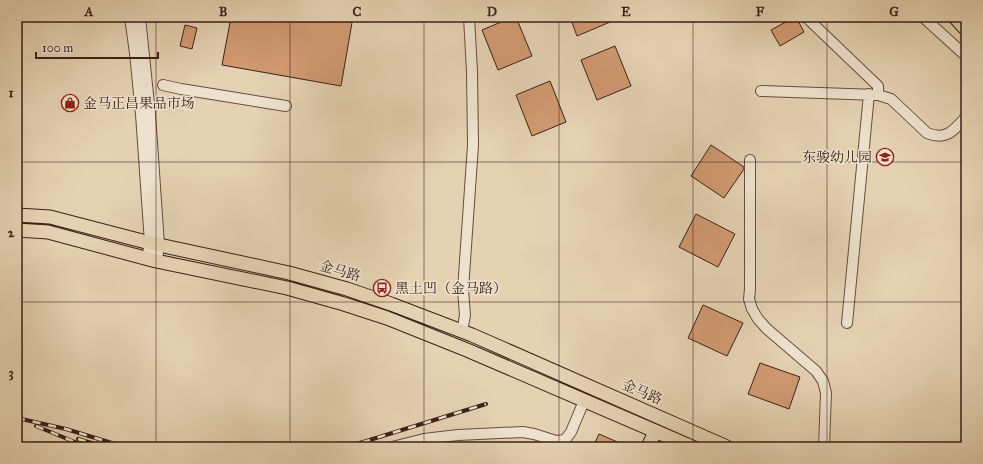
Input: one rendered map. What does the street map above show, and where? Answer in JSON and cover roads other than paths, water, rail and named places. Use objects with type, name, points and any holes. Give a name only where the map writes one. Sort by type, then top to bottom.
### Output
[{"type":"highway","points":[[956,17],[966,28]]},
{"type":"main road","name":"金马路","points":[[17,214],[50,217],[154,244],[289,273],[347,289],[391,304],[462,332],[727,447]]},
{"type":"main road","points":[[17,230],[48,232],[151,259],[287,288],[344,304],[387,318],[467,350],[692,447]]},
{"type":"main road","points":[[648,447],[659,433]]},
{"type":"main road","points":[[657,447],[659,433]]},
{"type":"street","points":[[130,17],[154,244],[158,254],[151,259]]},
{"type":"street","points":[[140,17],[150,114],[154,244]]},
{"type":"street","points":[[462,332],[465,315],[463,290],[473,145],[472,71],[468,17]]},
{"type":"street","points":[[806,17],[878,86],[873,94],[847,323]]},
{"type":"street","points":[[923,17],[966,56]]},
{"type":"street","points":[[163,85],[286,106]]},
{"type":"street","points":[[761,91],[873,94],[891,99],[927,133],[933,135],[947,135],[952,132],[966,117]]},
{"type":"street","points":[[750,160],[749,299],[752,309],[758,319],[767,329],[816,371],[823,381],[826,393],[824,447]]},
{"type":"street","points":[[392,447],[424,439],[458,434],[524,432],[564,443],[571,432],[584,401]]},
{"type":"railway","points":[[347,447],[486,404]]},
{"type":"railway","points":[[17,418],[66,429],[125,447]]},
{"type":"railway","points":[[36,426],[82,445]]},
{"type":"railway","points":[[78,439],[105,447]]},
{"type":"place","name":"金马正昌果品市场","points":[[70,103]]},
{"type":"place","name":"东骏幼儿园","points":[[885,157]]},
{"type":"place","name":"黑土凹（金马路）","points":[[382,288]]}]
